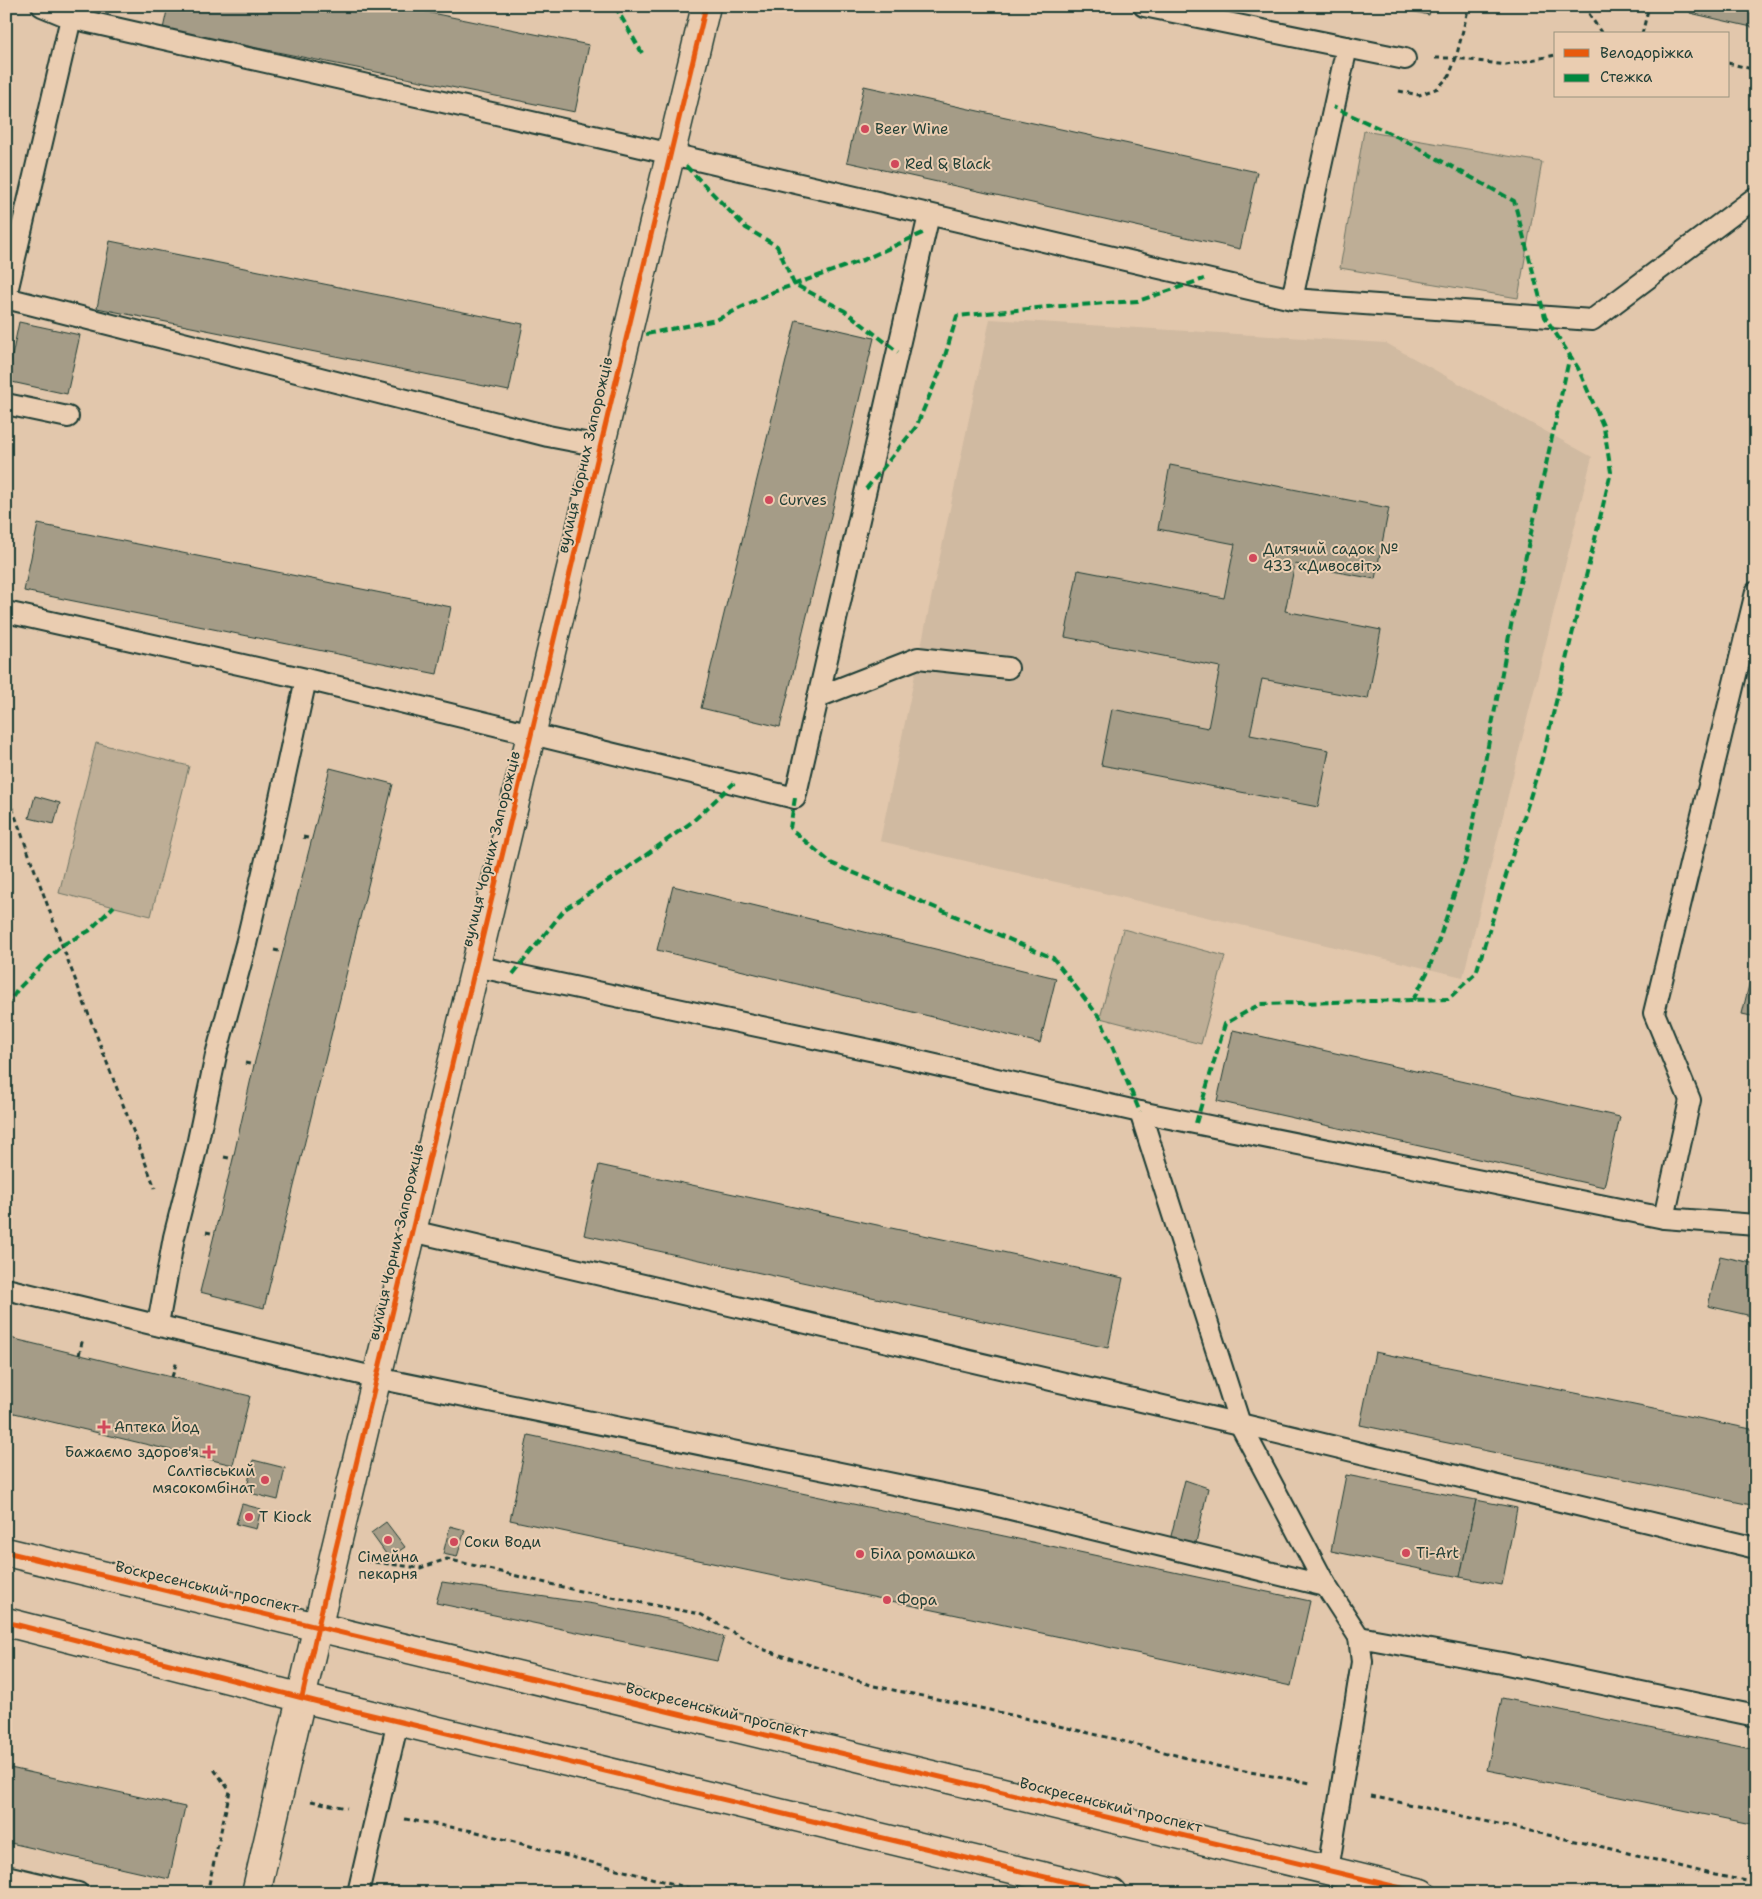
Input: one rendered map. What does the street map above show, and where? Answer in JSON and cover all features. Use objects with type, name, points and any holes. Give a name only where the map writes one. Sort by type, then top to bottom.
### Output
[{"type":"main road","name":"вулиця Чорних Запорожців","points":[[256,1893],[475,966],[706,6]]},
{"type":"main road","name":"Воскресенський проспект","points":[[6,1552],[1422,1893]]},
{"type":"main road","points":[[6,1622],[398,1721],[1112,1893]]},
{"type":"lane","points":[[42,6],[71,18],[671,154],[1292,299],[1592,320],[1756,197]]},
{"type":"lane","points":[[1144,6],[1405,59]]},
{"type":"lane","points":[[71,18],[6,297],[529,431],[600,446]]},
{"type":"lane","points":[[1292,299],[1347,47]]},
{"type":"lane","points":[[6,612],[306,679],[795,798],[929,215]]},
{"type":"lane","points":[[6,404],[68,418]]},
{"type":"lane","points":[[1664,1218],[1690,1100],[1654,1013],[1756,592]]},
{"type":"lane","points":[[818,697],[918,658],[1008,668]]},
{"type":"lane","points":[[158,1324],[174,1237],[196,1150],[216,1055],[246,944],[273,830],[306,679]]},
{"type":"lane","points":[[475,966],[869,1050],[1140,1112],[1664,1218],[1756,1225]]},
{"type":"lane","points":[[1140,1112],[1240,1424],[1326,1586],[1358,1636],[1362,1662],[1328,1870]]},
{"type":"lane","points":[[412,1231],[1240,1424],[1756,1548]]},
{"type":"lane","points":[[6,1289],[377,1378],[986,1503],[1326,1586]]},
{"type":"lane","points":[[1358,1636],[1502,1663],[1756,1716]]},
{"type":"lane","points":[[358,1893],[398,1721]]},
{"type":"lane","points":[[6,1876],[78,1893]]},
{"type":"path","points":[[1393,89],[1419,95],[1438,88],[1449,76],[1456,58],[1469,6]]},
{"type":"path","points":[[1584,6],[1601,32]]},
{"type":"path","points":[[1642,32],[1649,6]]},
{"type":"path","points":[[1456,58],[1506,65],[1554,55]]},
{"type":"path","points":[[1730,64],[1756,70]]},
{"type":"path","points":[[6,790],[62,945],[174,1237]]},
{"type":"path","points":[[357,1560],[420,1568],[446,1559],[575,1590],[700,1614],[765,1650],[874,1686],[1115,1739],[1217,1766],[1342,1790],[1756,1883]]},
{"type":"path","points":[[207,1893],[230,1791],[213,1768]]},
{"type":"path","points":[[304,1800],[473,1831],[708,1893]]},
{"type":"shaded area","points":[[1364,131],[1542,162],[1518,298],[1340,268]]},
{"type":"shaded area","name":"Дитячий садок № 433 «Дивосвіт»","points":[[990,319],[1386,343],[1592,457],[1463,977],[880,841]]},
{"type":"shaded area","points":[[96,743],[189,766],[151,916],[59,893]]},
{"type":"shaded area","points":[[1123,929],[1225,956],[1201,1044],[1100,1018]]},
{"type":"building","points":[[168,6],[397,6],[589,45],[575,112],[163,29]]},
{"type":"building","points":[[1389,6],[1431,6],[1429,15]]},
{"type":"building","points":[[1691,6],[1756,6],[1756,28],[1690,13]]},
{"type":"building","points":[[864,86],[1257,172],[1240,249],[847,162]]},
{"type":"building","points":[[110,241],[523,324],[509,391],[97,308]]},
{"type":"building","points":[[796,320],[874,338],[780,727],[701,708]]},
{"type":"building","points":[[19,322],[80,335],[67,394],[7,381]]},
{"type":"building","points":[[1170,465],[1389,508],[1375,579],[1295,564],[1285,611],[1381,630],[1368,699],[1262,679],[1250,735],[1329,750],[1318,807],[1101,765],[1112,709],[1208,728],[1220,667],[1065,637],[1078,570],[1224,598],[1235,544],[1158,529]]},
{"type":"building","points":[[38,524],[451,607],[437,674],[24,591]]},
{"type":"building","points":[[330,768],[393,784],[264,1308],[200,1292],[254,1065]]},
{"type":"building","points":[[35,796],[60,803],[54,824],[29,818]]},
{"type":"building","points":[[673,886],[1056,978],[1040,1043],[657,950]]},
{"type":"building","points":[[1756,956],[1756,1017],[1742,1014]]},
{"type":"building","points":[[1233,1030],[1620,1117],[1604,1187],[1217,1101]]},
{"type":"building","points":[[599,1165],[1123,1278],[1108,1348],[584,1235]]},
{"type":"building","points":[[1720,1256],[1756,1264],[1756,1317],[1708,1306]]},
{"type":"building","points":[[6,1337],[250,1396],[233,1465],[6,1411]]},
{"type":"building","points":[[1375,1352],[1756,1430],[1756,1506],[1360,1425]]},
{"type":"building","points":[[528,1435],[1310,1601],[1291,1686],[510,1520]]},
{"type":"building","name":"Салтівський мясокомбінат","points":[[253,1460],[285,1468],[278,1500],[246,1492]]},
{"type":"building","points":[[1346,1475],[1476,1500],[1460,1577],[1331,1551]]},
{"type":"building","points":[[1185,1480],[1208,1488],[1195,1547],[1170,1540]]},
{"type":"building","points":[[1476,1500],[1517,1508],[1502,1585],[1460,1577]]},
{"type":"building","name":"T Kiock","points":[[242,1504],[261,1509],[256,1529],[236,1524]]},
{"type":"building","name":"Сімейна пекарня","points":[[386,1522],[405,1547],[389,1558],[371,1533]]},
{"type":"building","name":"Соки Води","points":[[450,1526],[465,1530],[457,1557],[443,1554]]},
{"type":"building","points":[[442,1582],[594,1604],[682,1622],[724,1637],[717,1661],[436,1603]]},
{"type":"building","points":[[1502,1698],[1756,1750],[1756,1825],[1487,1770]]},
{"type":"building","points":[[6,1767],[185,1807],[169,1879],[6,1842]]},
{"type":"marked path","points":[[615,6],[642,53]]},
{"type":"marked path","points":[[1196,1123],[1225,1024],[1260,1004],[1448,999],[1476,973],[1544,752],[1611,472],[1604,428],[1578,368],[1545,317],[1514,201],[1398,137],[1333,107]]},
{"type":"marked path","points":[[686,166],[746,228],[777,246],[794,284],[845,311],[898,352]]},
{"type":"marked path","points":[[646,334],[716,320],[773,292],[863,260],[925,232]]},
{"type":"marked path","points":[[866,489],[916,427],[941,369],[957,316],[1047,307],[1138,301],[1204,279]]},
{"type":"marked path","points":[[1413,1000],[1429,969],[1467,856],[1513,615],[1570,355]]},
{"type":"marked path","points":[[513,974],[565,909],[622,872],[692,822],[734,783]]},
{"type":"marked path","points":[[795,798],[790,828],[831,863],[1053,958],[1100,1018],[1140,1112]]},
{"type":"marked path","points":[[6,1007],[18,989],[62,945],[89,931],[114,906]]},
{"type":"cycle path","points":[[302,1697],[334,1556],[706,6]]},
{"type":"cycle path","points":[[6,1552],[1422,1893]]},
{"type":"cycle path","points":[[6,1622],[322,1703],[1112,1893]]},
{"type":"place","name":"Beer Wine","points":[[865,129]]},
{"type":"place","name":"Red & Black","points":[[895,164]]},
{"type":"place","name":"Curves","points":[[769,500]]},
{"type":"place","name":"Дитячий садок № 433 «Дивосвіт»","points":[[1253,558]]},
{"type":"place","name":"Аптека Йод","points":[[104,1427]]},
{"type":"place","name":"Бажаємо здоров'я","points":[[209,1452]]},
{"type":"place","name":"Салтівський мясокомбінат","points":[[265,1480]]},
{"type":"place","name":"T Kiock","points":[[249,1517]]},
{"type":"place","name":"Сімейна пекарня","points":[[388,1540]]},
{"type":"place","name":"Соки Води","points":[[454,1542]]},
{"type":"place","name":"Ti-Art","points":[[1406,1553]]},
{"type":"place","name":"Біла ромашка","points":[[860,1554]]},
{"type":"place","name":"Фора","points":[[887,1600]]}]
